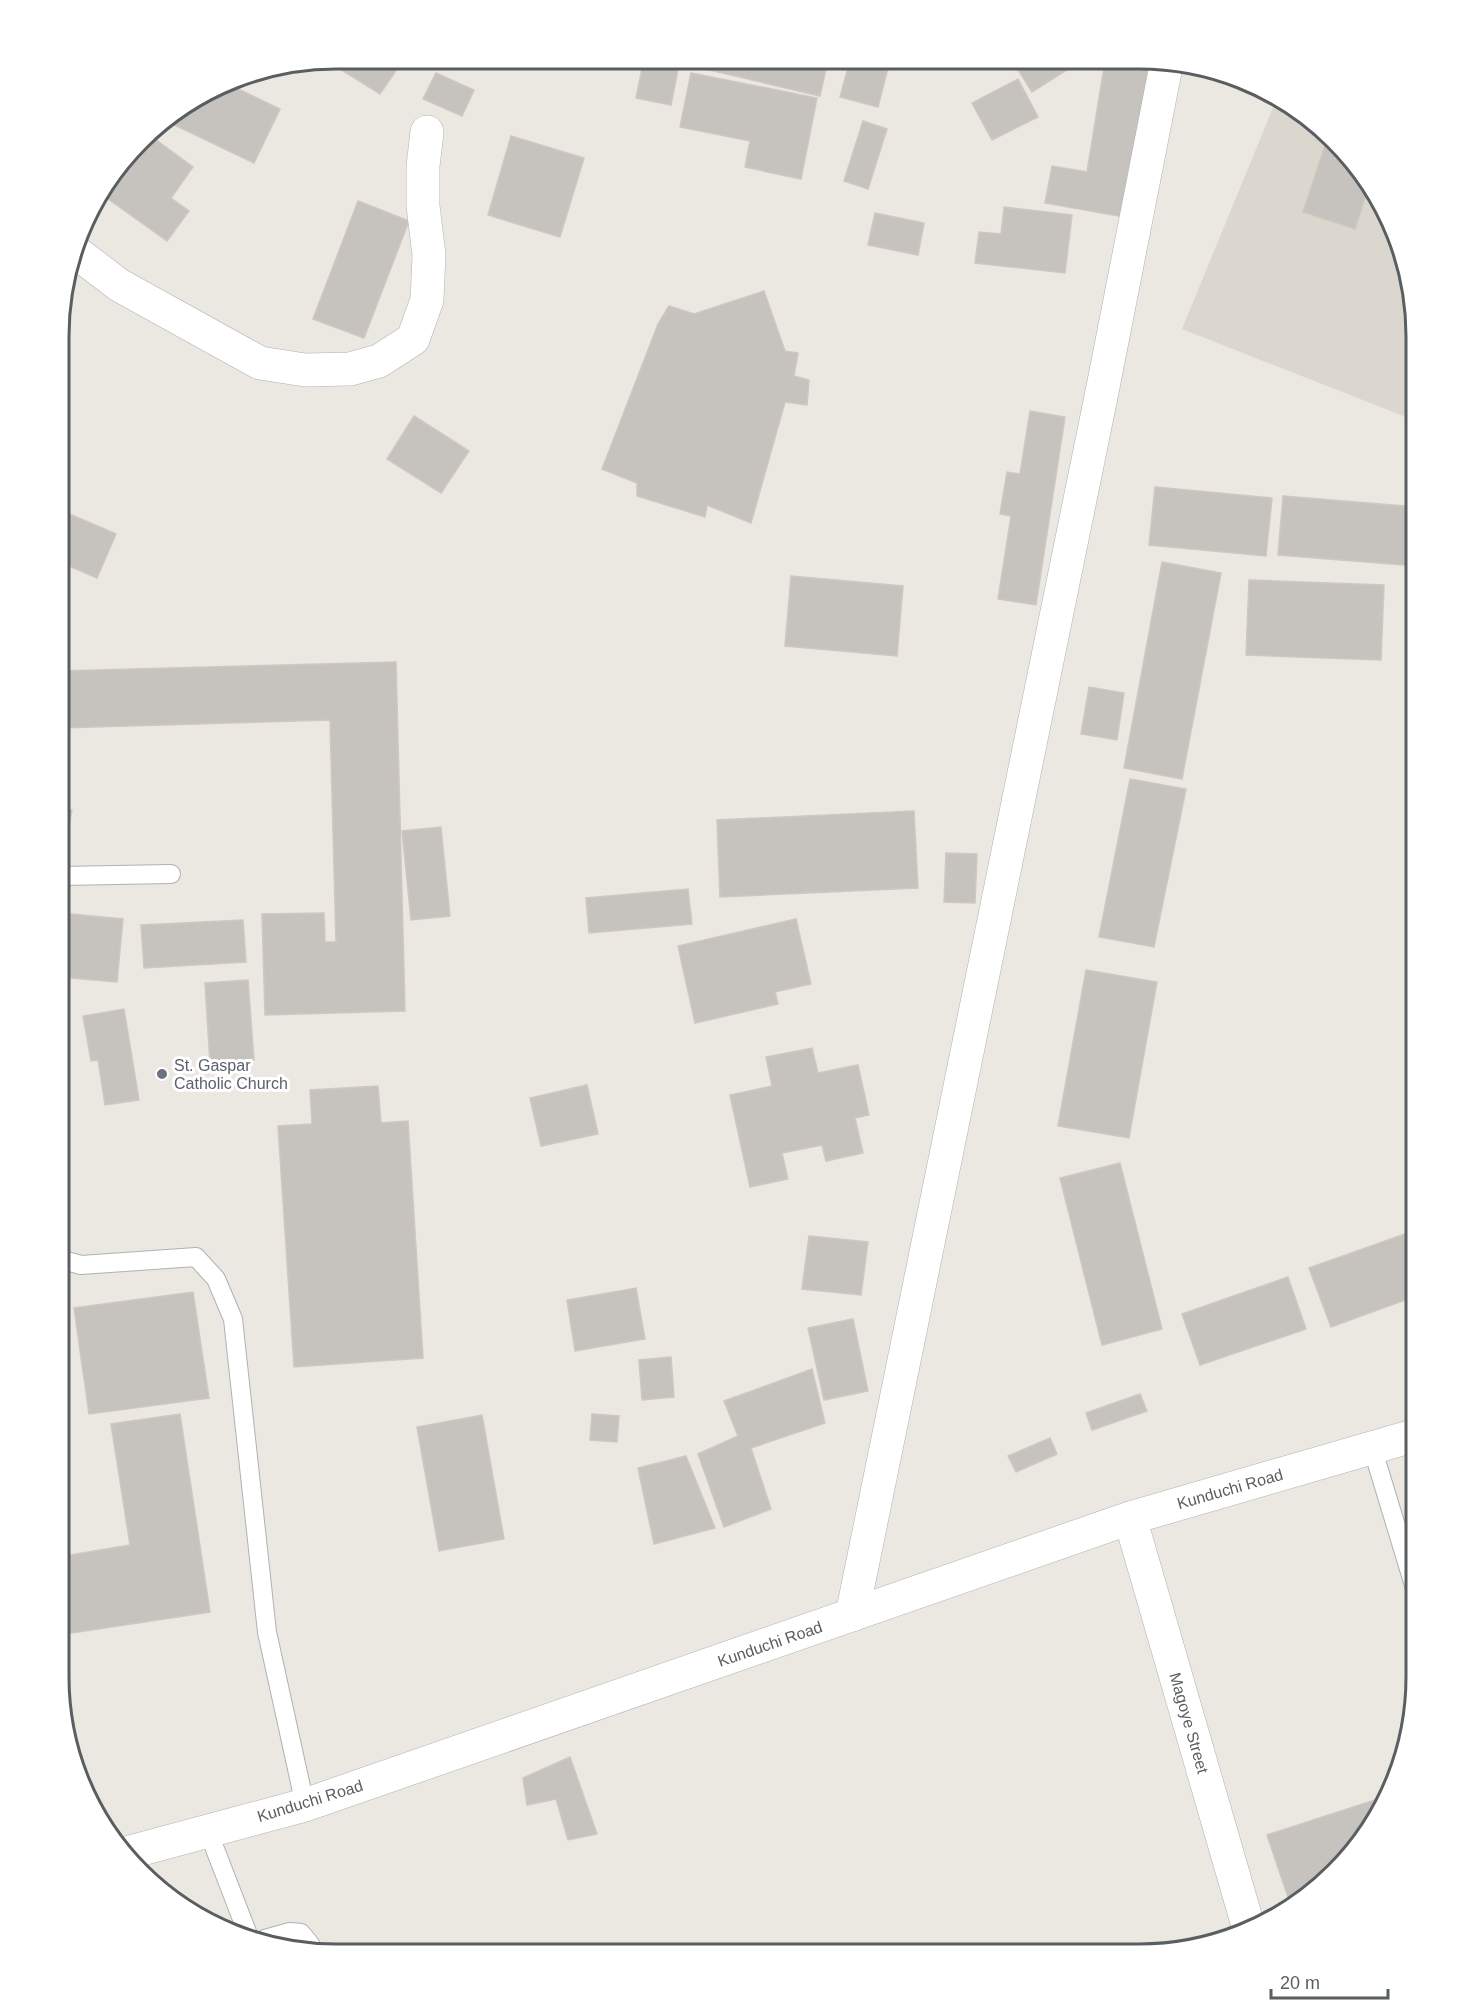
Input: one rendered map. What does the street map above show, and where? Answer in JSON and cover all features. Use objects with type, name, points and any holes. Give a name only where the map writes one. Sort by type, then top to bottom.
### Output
[{"type":"street","points":[[852,1616],[1103,387],[1165,71]]},
{"type":"street","points":[[81,256],[119,285],[260,363],[305,370],[339,370],[379,361],[413,339],[428,300],[429,255],[423,206],[423,166],[427,132]]},
{"type":"street","name":"Kunduchi Road","points":[[134,1851],[304,1804],[1130,1518],[1406,1437]]},
{"type":"street","name":"Magoye Street","points":[[1130,1518],[1247,1921]]},
{"type":"lane","points":[[69,876],[171,874]]},
{"type":"lane","points":[[69,1262],[81,1265],[196,1257],[216,1279],[233,1319],[267,1632],[304,1804]]},
{"type":"lane","points":[[1372,1447],[1406,1559]]},
{"type":"lane","points":[[208,1831],[246,1928]]},
{"type":"lane","points":[[274,1937],[290,1932],[301,1933],[309,1942]]},
{"type":"shaded area","points":[[1274,106],[1315,135],[1340,160],[1361,188],[1386,234],[1397,267],[1404,301],[1406,417],[1182,329]]},
{"type":"building","points":[[340,69],[397,69],[380,94]]},
{"type":"building","points":[[642,69],[678,69],[671,105],[636,98]]},
{"type":"building","points":[[705,69],[826,69],[820,96]]},
{"type":"building","points":[[848,69],[888,69],[878,107],[840,97]]},
{"type":"building","points":[[1018,69],[1068,69],[1032,92]]},
{"type":"building","points":[[1104,69],[1149,70],[1124,217],[1045,203],[1052,166],[1087,172]]},
{"type":"building","points":[[436,73],[474,90],[462,116],[423,99]]},
{"type":"building","points":[[691,73],[817,98],[801,179],[745,167],[750,141],[680,127]]},
{"type":"building","points":[[1018,79],[1038,117],[992,140],[972,103]]},
{"type":"building","points":[[236,88],[280,109],[254,163],[173,125],[203,105]]},
{"type":"building","points":[[863,121],[887,129],[868,189],[844,181]]},
{"type":"building","points":[[511,136],[584,158],[560,237],[488,215]]},
{"type":"building","points":[[155,139],[193,167],[171,198],[189,211],[167,241],[108,199],[129,169]]},
{"type":"building","points":[[1325,144],[1340,160],[1366,196],[1355,229],[1303,212]]},
{"type":"building","points":[[358,201],[409,221],[364,338],[313,319]]},
{"type":"building","points":[[1004,207],[1072,215],[1065,273],[975,263],[979,232],[1001,234]]},
{"type":"building","points":[[875,213],[924,223],[918,255],[868,245]]},
{"type":"building","points":[[764,291],[785,351],[798,353],[794,376],[809,380],[807,405],[785,402],[751,523],[707,505],[705,517],[637,496],[637,483],[602,469],[658,324],[669,306],[694,314]]},
{"type":"building","points":[[1030,411],[1065,417],[1036,605],[998,599],[1011,516],[1000,514],[1007,472],[1020,474]]},
{"type":"building","points":[[414,416],[469,451],[441,493],[387,459]]},
{"type":"building","points":[[1155,487],[1272,498],[1266,556],[1149,545]]},
{"type":"building","points":[[1283,496],[1406,506],[1406,565],[1278,555]]},
{"type":"building","points":[[69,514],[116,534],[97,578],[69,566]]},
{"type":"building","points":[[1162,562],[1221,573],[1182,779],[1124,768]]},
{"type":"building","points":[[791,576],[903,586],[897,656],[785,646]]},
{"type":"building","points":[[1249,580],[1384,585],[1381,660],[1246,655]]},
{"type":"building","points":[[396,662],[405,1011],[265,1015],[262,914],[324,913],[325,942],[336,942],[330,720],[69,728],[69,671]]},
{"type":"building","points":[[1089,687],[1124,693],[1117,740],[1081,734]]},
{"type":"building","points":[[1130,779],[1186,789],[1154,947],[1099,937]]},
{"type":"building","points":[[69,809],[72,810],[69,826]]},
{"type":"building","points":[[914,811],[918,888],[720,897],[717,820]]},
{"type":"building","points":[[441,827],[450,916],[411,920],[402,831]]},
{"type":"building","points":[[946,853],[977,854],[975,903],[944,902]]},
{"type":"building","points":[[688,889],[692,924],[589,933],[586,898]]},
{"type":"building","points":[[69,914],[123,919],[117,982],[69,978]]},
{"type":"building","points":[[796,919],[811,984],[775,992],[778,1004],[695,1023],[678,946]]},
{"type":"building","points":[[243,920],[246,962],[144,968],[141,925]]},
{"type":"building","points":[[1086,970],[1157,982],[1129,1138],[1058,1126]]},
{"type":"building","points":[[248,980],[254,1060],[210,1063],[205,983]]},
{"type":"building","points":[[124,1009],[139,1100],[105,1105],[98,1060],[91,1061],[83,1016]]},
{"type":"building","points":[[812,1048],[818,1073],[858,1065],[869,1115],[855,1118],[863,1153],[826,1161],[822,1145],[782,1153],[788,1179],[750,1187],[730,1095],[772,1086],[766,1057]]},
{"type":"building","points":[[587,1085],[598,1134],[541,1146],[530,1098]]},
{"type":"building","points":[[378,1086],[381,1123],[408,1121],[423,1358],[294,1367],[278,1126],[312,1124],[310,1090]]},
{"type":"building","points":[[1120,1163],[1162,1329],[1102,1345],[1060,1178]]},
{"type":"building","points":[[1406,1234],[1406,1300],[1331,1327],[1309,1268]]},
{"type":"building","points":[[809,1236],[868,1242],[861,1295],[802,1289]]},
{"type":"building","points":[[1288,1277],[1306,1329],[1200,1365],[1182,1314]]},
{"type":"building","points":[[636,1288],[645,1339],[575,1351],[567,1300]]},
{"type":"building","points":[[193,1292],[209,1398],[89,1414],[74,1308]]},
{"type":"building","points":[[853,1319],[868,1391],[824,1400],[808,1328]]},
{"type":"building","points":[[671,1357],[674,1397],[642,1400],[639,1360]]},
{"type":"building","points":[[812,1369],[825,1423],[751,1448],[771,1509],[724,1527],[698,1454],[738,1436],[724,1401]]},
{"type":"building","points":[[1140,1394],[1147,1411],[1092,1430],[1086,1413]]},
{"type":"building","points":[[180,1414],[210,1612],[69,1633],[69,1555],[130,1545],[111,1424]]},
{"type":"building","points":[[592,1414],[619,1416],[617,1442],[590,1440]]},
{"type":"building","points":[[482,1415],[504,1539],[439,1551],[417,1427]]},
{"type":"building","points":[[1050,1438],[1057,1454],[1016,1472],[1008,1456]]},
{"type":"building","points":[[686,1456],[715,1528],[654,1544],[638,1468]]},
{"type":"building","points":[[570,1757],[597,1834],[568,1840],[556,1799],[527,1805],[523,1778]]},
{"type":"building","points":[[1375,1800],[1361,1825],[1340,1853],[1315,1878],[1288,1898],[1267,1835]]},
{"type":"place","name":"St. Gaspar Catholic Church","points":[[162,1074]]}]
